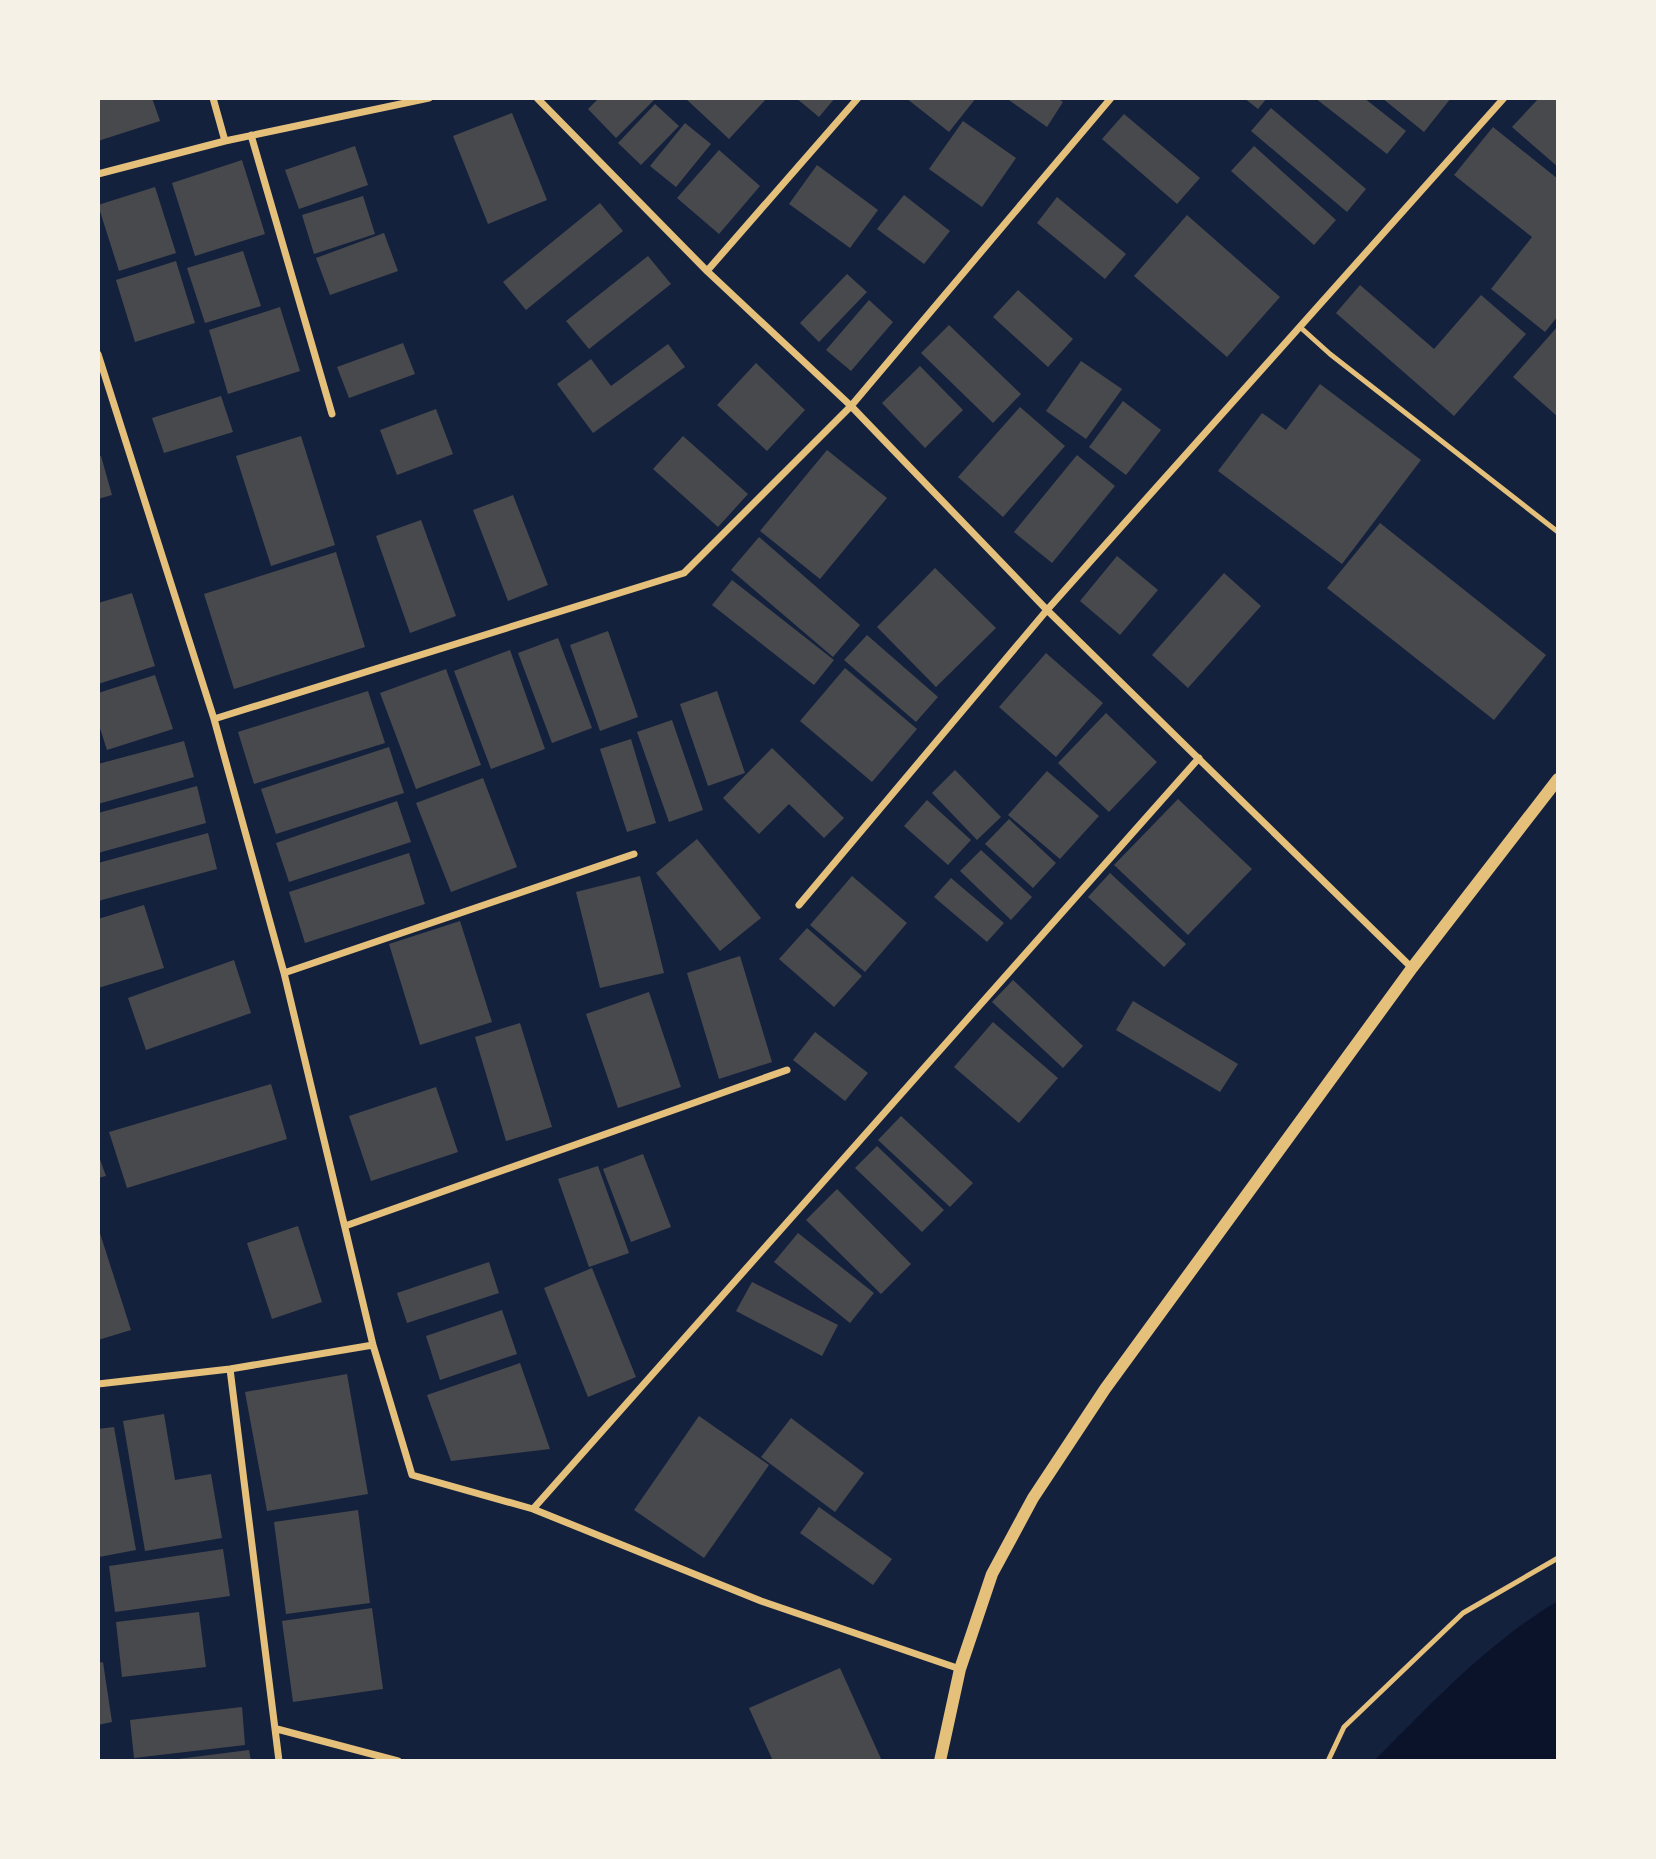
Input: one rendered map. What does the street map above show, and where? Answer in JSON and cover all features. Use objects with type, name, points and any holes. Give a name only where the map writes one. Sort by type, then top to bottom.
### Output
[{"type":"street","points":[[213,98],[225,141]]},
{"type":"street","points":[[98,174],[251,135],[429,98]]},
{"type":"street","points":[[537,98],[707,271],[851,406],[1047,610],[1412,968]]},
{"type":"street","points":[[707,271],[858,98]]},
{"type":"street","points":[[214,719],[684,573],[851,406],[1111,98]]},
{"type":"street","points":[[799,905],[1047,610],[1504,98]]},
{"type":"street","points":[[251,135],[332,414]]},
{"type":"street","points":[[98,354],[214,719],[284,974],[373,1345],[412,1475],[533,1509],[761,1601],[960,1669]]},
{"type":"street","points":[[533,1509],[1199,758]]},
{"type":"street","points":[[940,1761],[960,1669],[992,1574],[1033,1498],[1105,1389],[1412,968],[1558,779]]},
{"type":"street","points":[[284,974],[634,855]]},
{"type":"street","points":[[345,1226],[788,1070]]},
{"type":"street","points":[[98,1384],[229,1369],[373,1345]]},
{"type":"street","points":[[229,1369],[279,1761]]},
{"type":"street","points":[[277,1729],[398,1761]]},
{"type":"lane","points":[[1300,327],[1330,354],[1558,532]]},
{"type":"lane","points":[[1328,1761],[1344,1727],[1463,1613],[1558,1558]]},
{"type":"water","points":[[1558,1601],[1558,1761],[1374,1761],[1484,1655]]},
{"type":"building","points":[[98,98],[152,98],[160,121],[98,141]]},
{"type":"building","points":[[599,98],[656,98],[616,138],[588,109]]},
{"type":"building","points":[[685,98],[767,98],[729,139]]},
{"type":"building","points":[[796,98],[835,98],[819,117]]},
{"type":"building","points":[[906,98],[976,98],[949,132]]},
{"type":"building","points":[[1006,98],[1057,98],[1063,102],[1047,127]]},
{"type":"building","points":[[1244,98],[1267,98],[1258,109]]},
{"type":"building","points":[[1315,98],[1364,98],[1406,131],[1387,154]]},
{"type":"building","points":[[1382,98],[1451,98],[1424,132]]},
{"type":"building","points":[[1539,98],[1558,98],[1558,167],[1512,127]]},
{"type":"building","points":[[655,104],[679,126],[641,165],[618,143]]},
{"type":"building","points":[[1271,108],[1366,189],[1347,212],[1251,131]]},
{"type":"building","points":[[512,113],[547,200],[488,224],[453,136]]},
{"type":"building","points":[[1124,114],[1200,178],[1177,204],[1102,139]]},
{"type":"building","points":[[963,121],[1016,158],[982,207],[929,169]]},
{"type":"building","points":[[685,123],[711,144],[676,187],[650,166]]},
{"type":"building","points":[[1493,127],[1558,179],[1558,316],[1545,332],[1491,289],[1532,237],[1454,175]]},
{"type":"building","points":[[355,146],[368,185],[299,209],[285,170]]},
{"type":"building","points":[[1254,146],[1336,220],[1314,245],[1231,171]]},
{"type":"building","points":[[719,150],[760,186],[719,234],[677,198]]},
{"type":"building","points":[[242,160],[265,234],[195,256],[172,183]]},
{"type":"building","points":[[817,165],[878,210],[850,248],[789,204]]},
{"type":"building","points":[[155,187],[176,253],[119,271],[98,205]]},
{"type":"building","points":[[904,195],[950,231],[924,264],[877,229]]},
{"type":"building","points":[[363,196],[375,234],[314,254],[302,215]]},
{"type":"building","points":[[1057,197],[1126,254],[1105,279],[1037,223]]},
{"type":"building","points":[[600,203],[623,231],[526,310],[503,282]]},
{"type":"building","points":[[1187,215],[1280,297],[1227,357],[1134,276]]},
{"type":"building","points":[[384,233],[398,271],[330,295],[316,258]]},
{"type":"building","points":[[243,251],[261,306],[205,323],[187,268]]},
{"type":"building","points":[[648,256],[671,284],[589,349],[566,321]]},
{"type":"building","points":[[176,261],[195,323],[135,342],[116,280]]},
{"type":"building","points":[[847,274],[867,292],[819,342],[800,323]]},
{"type":"building","points":[[1360,285],[1434,349],[1481,295],[1526,334],[1454,416],[1336,313]]},
{"type":"building","points":[[1018,290],[1073,339],[1048,367],[993,317]]},
{"type":"building","points":[[869,300],[893,322],[851,371],[826,350]]},
{"type":"building","points":[[280,307],[300,371],[228,394],[209,330]]},
{"type":"building","points":[[949,325],[1021,394],[993,423],[921,353]]},
{"type":"building","points":[[1558,326],[1558,417],[1513,377]]},
{"type":"building","points":[[403,343],[415,374],[349,398],[337,367]]},
{"type":"building","points":[[668,344],[685,367],[593,433],[557,384],[591,359],[611,386]]},
{"type":"building","points":[[1081,361],[1122,389],[1086,439],[1046,411]]},
{"type":"building","points":[[756,363],[805,410],[767,451],[717,405]]},
{"type":"building","points":[[920,366],[963,410],[925,448],[882,403]]},
{"type":"building","points":[[1320,384],[1421,460],[1342,564],[1218,471],[1262,413],[1286,430]]},
{"type":"building","points":[[221,396],[233,432],[164,453],[152,418]]},
{"type":"building","points":[[1123,401],[1161,430],[1126,475],[1089,447]]},
{"type":"building","points":[[1020,407],[1065,446],[1003,517],[958,477]]},
{"type":"building","points":[[436,409],[453,454],[397,475],[380,430]]},
{"type":"building","points":[[301,436],[335,545],[271,566],[236,456]]},
{"type":"building","points":[[683,436],[748,494],[718,527],[653,469]]},
{"type":"building","points":[[827,450],[887,498],[820,579],[760,531]]},
{"type":"building","points":[[1077,455],[1115,486],[1052,563],[1014,532]]},
{"type":"building","points":[[101,456],[112,495],[98,499],[98,457]]},
{"type":"building","points":[[513,495],[548,585],[508,601],[473,510]]},
{"type":"building","points":[[421,520],[456,616],[410,633],[376,536]]},
{"type":"building","points":[[1380,523],[1546,655],[1494,720],[1327,588]]},
{"type":"building","points":[[759,537],[860,625],[833,657],[731,570]]},
{"type":"building","points":[[336,552],[365,647],[234,689],[204,594]]},
{"type":"building","points":[[1117,556],[1158,590],[1120,635],[1080,601]]},
{"type":"building","points":[[935,568],[996,628],[936,687],[877,627]]},
{"type":"building","points":[[1224,573],[1261,606],[1188,688],[1152,655]]},
{"type":"building","points":[[732,580],[834,660],[814,685],[712,605]]},
{"type":"building","points":[[132,593],[155,666],[98,684],[98,603]]},
{"type":"building","points":[[608,631],[638,717],[600,731],[570,645]]},
{"type":"building","points":[[867,635],[938,697],[916,722],[844,660]]},
{"type":"building","points":[[558,638],[592,728],[552,743],[518,653]]},
{"type":"building","points":[[510,650],[545,749],[491,769],[454,671]]},
{"type":"building","points":[[1046,653],[1103,703],[1056,757],[999,707]]},
{"type":"building","points":[[845,668],[917,729],[872,782],[800,721]]},
{"type":"building","points":[[446,669],[481,765],[416,789],[380,693]]},
{"type":"building","points":[[155,675],[173,729],[107,750],[98,722],[98,693]]},
{"type":"building","points":[[368,691],[385,743],[254,784],[238,732]]},
{"type":"building","points":[[717,691],[745,773],[708,786],[680,704]]},
{"type":"building","points":[[1106,713],[1157,762],[1109,812],[1058,763]]},
{"type":"building","points":[[672,720],[703,810],[669,822],[637,732]]},
{"type":"building","points":[[631,739],[656,823],[627,832],[600,749]]},
{"type":"building","points":[[184,741],[194,777],[98,804],[98,764]]},
{"type":"building","points":[[389,747],[404,793],[276,834],[261,789]]},
{"type":"building","points":[[772,748],[844,818],[824,838],[789,804],[759,834],[723,798]]},
{"type":"building","points":[[955,770],[1001,817],[977,840],[932,793]]},
{"type":"building","points":[[1047,771],[1099,816],[1060,859],[1008,815]]},
{"type":"building","points":[[483,778],[517,867],[451,892],[416,803]]},
{"type":"building","points":[[197,786],[206,823],[98,853],[98,813]]},
{"type":"building","points":[[1178,799],[1252,869],[1188,935],[1114,865]]},
{"type":"building","points":[[927,800],[971,840],[948,865],[904,826]]},
{"type":"building","points":[[397,801],[411,842],[289,882],[276,843]]},
{"type":"building","points":[[1009,819],[1056,863],[1033,888],[985,844]]},
{"type":"building","points":[[208,833],[217,869],[98,901],[98,863]]},
{"type":"building","points":[[697,839],[761,918],[720,951],[656,873]]},
{"type":"building","points":[[981,850],[1032,897],[1011,920],[960,871]]},
{"type":"building","points":[[409,853],[425,904],[305,943],[289,892]]},
{"type":"building","points":[[1110,873],[1186,944],[1164,967],[1088,897]]},
{"type":"building","points":[[640,876],[664,973],[600,988],[576,892]]},
{"type":"building","points":[[852,876],[907,923],[865,972],[810,925]]},
{"type":"building","points":[[951,878],[1004,923],[987,942],[934,897]]},
{"type":"building","points":[[144,905],[164,968],[98,988],[98,919]]},
{"type":"building","points":[[460,921],[492,1022],[420,1045],[389,944]]},
{"type":"building","points":[[807,928],[862,976],[834,1007],[779,959]]},
{"type":"building","points":[[740,956],[772,1062],[719,1079],[687,973]]},
{"type":"building","points":[[234,960],[251,1013],[146,1050],[128,998]]},
{"type":"building","points":[[1013,980],[1083,1046],[1063,1068],[992,1002]]},
{"type":"building","points":[[649,992],[681,1087],[618,1108],[586,1014]]},
{"type":"building","points":[[1133,1001],[1238,1064],[1220,1092],[1116,1030]]},
{"type":"building","points":[[993,1022],[1058,1078],[1019,1123],[954,1067]]},
{"type":"building","points":[[520,1023],[552,1127],[506,1141],[475,1037]]},
{"type":"building","points":[[815,1032],[868,1073],[845,1101],[793,1060]]},
{"type":"building","points":[[271,1084],[287,1139],[127,1188],[109,1132]]},
{"type":"building","points":[[436,1087],[458,1152],[371,1181],[349,1116]]},
{"type":"building","points":[[901,1116],[973,1183],[950,1207],[878,1140]]},
{"type":"building","points":[[877,1146],[944,1210],[922,1232],[855,1168]]},
{"type":"building","points":[[98,1154],[106,1176],[98,1178]]},
{"type":"building","points":[[643,1154],[671,1227],[631,1242],[603,1169]]},
{"type":"building","points":[[598,1166],[629,1253],[589,1267],[558,1179]]},
{"type":"building","points":[[837,1189],[911,1264],[881,1294],[806,1220]]},
{"type":"building","points":[[298,1226],[322,1302],[272,1319],[247,1243]]},
{"type":"building","points":[[98,1227],[131,1330],[98,1340]]},
{"type":"building","points":[[798,1233],[874,1293],[850,1323],[774,1262]]},
{"type":"building","points":[[489,1262],[499,1293],[407,1323],[397,1293]]},
{"type":"building","points":[[592,1268],[636,1377],[588,1397],[544,1288]]},
{"type":"building","points":[[752,1282],[838,1325],[822,1356],[736,1311]]},
{"type":"building","points":[[502,1310],[517,1354],[440,1380],[426,1336]]},
{"type":"building","points":[[520,1363],[550,1449],[451,1461],[427,1395]]},
{"type":"building","points":[[347,1374],[368,1494],[267,1511],[245,1392]]},
{"type":"building","points":[[164,1414],[175,1480],[211,1474],[222,1538],[145,1551],[123,1421]]},
{"type":"building","points":[[699,1416],[769,1465],[704,1558],[634,1510]]},
{"type":"building","points":[[791,1418],[864,1473],[835,1512],[761,1457]]},
{"type":"building","points":[[114,1427],[136,1550],[99,1557],[98,1429]]},
{"type":"building","points":[[819,1507],[892,1559],[873,1585],[800,1533]]},
{"type":"building","points":[[358,1510],[370,1603],[286,1614],[274,1522]]},
{"type":"building","points":[[223,1549],[230,1596],[115,1612],[109,1566]]},
{"type":"building","points":[[372,1608],[383,1689],[293,1702],[282,1621]]},
{"type":"building","points":[[199,1612],[206,1667],[122,1677],[116,1622]]},
{"type":"building","points":[[103,1662],[112,1722],[98,1725],[98,1663]]},
{"type":"building","points":[[840,1668],[882,1761],[773,1761],[749,1708]]},
{"type":"building","points":[[242,1707],[245,1745],[134,1758],[130,1720]]},
{"type":"building","points":[[249,1750],[251,1761],[178,1761],[178,1759]]}]
